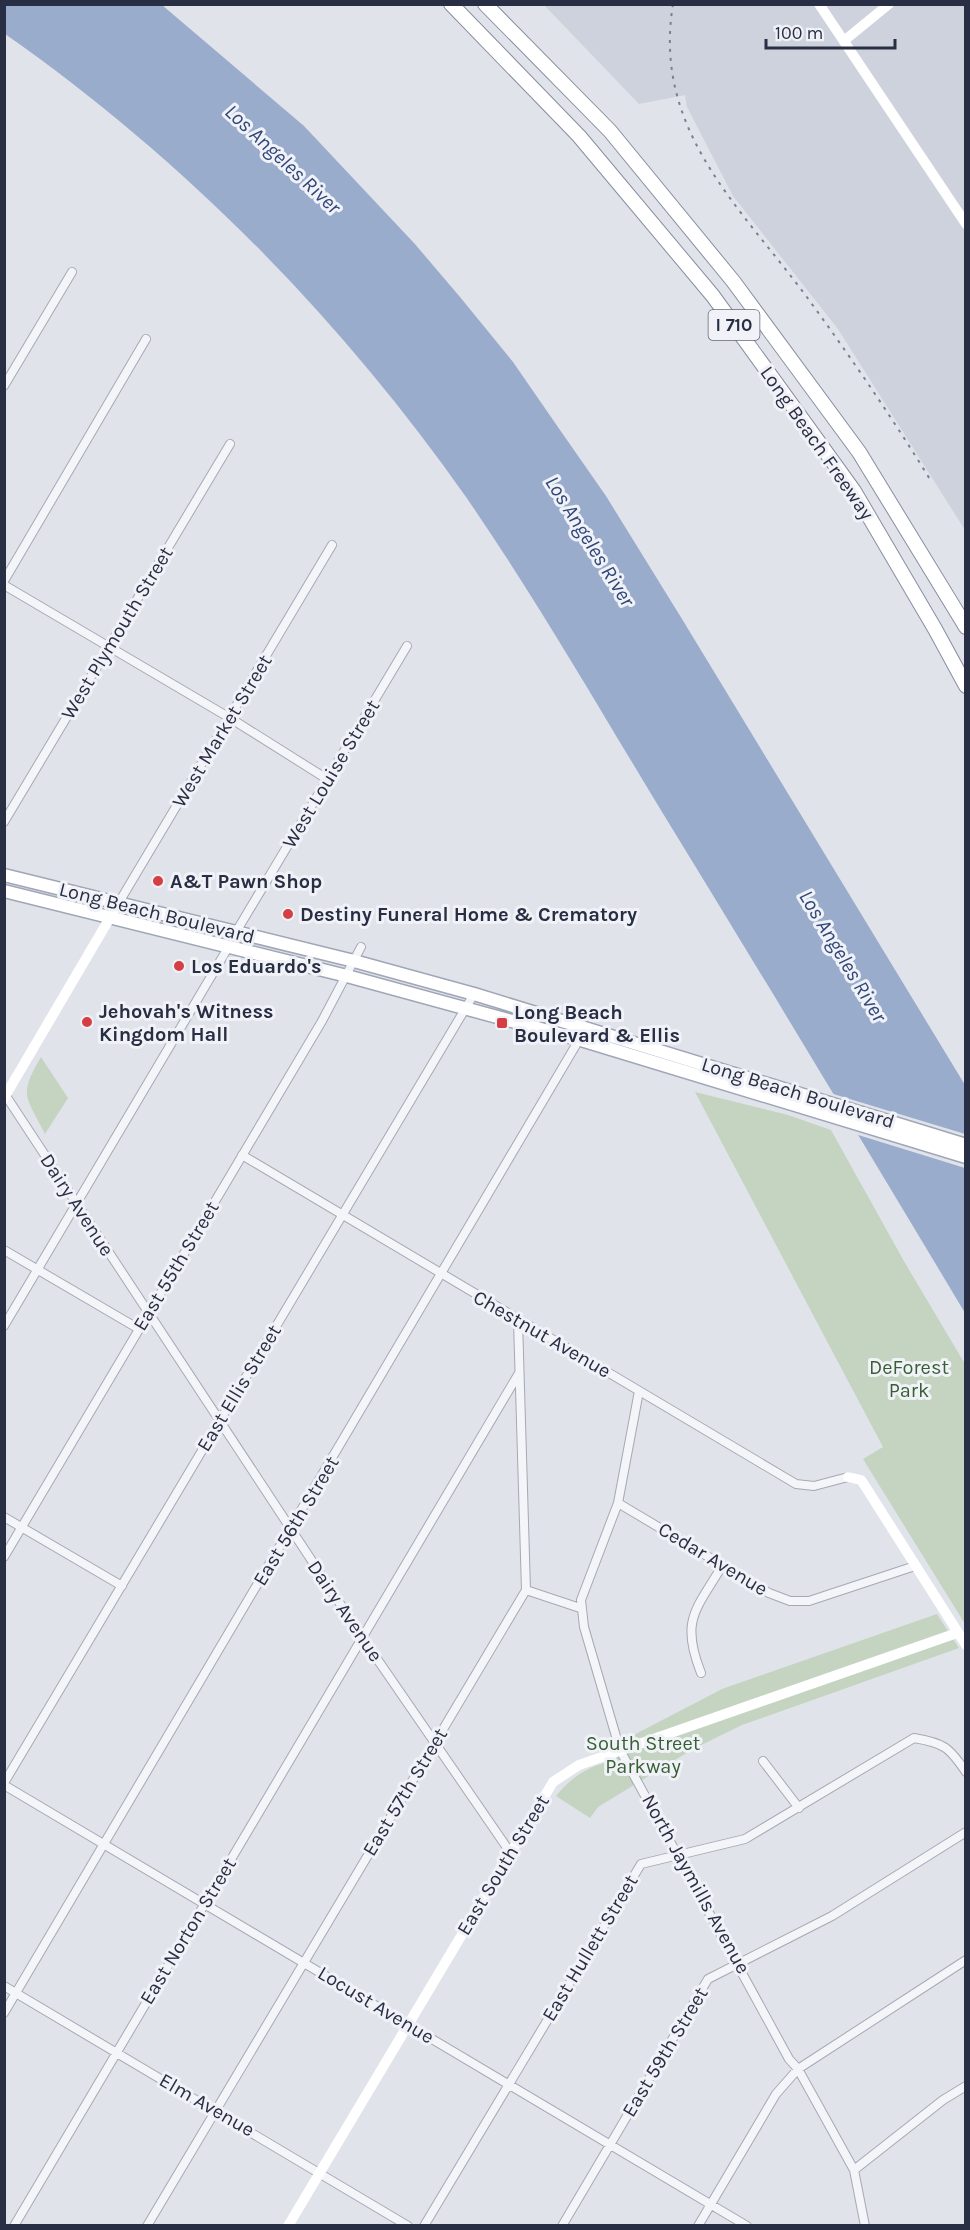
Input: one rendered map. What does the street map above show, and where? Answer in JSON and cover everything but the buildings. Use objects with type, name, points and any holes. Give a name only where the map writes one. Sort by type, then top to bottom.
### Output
[{"type":"highway","name":"Long Beach Freeway","points":[[451,4],[579,136],[713,296],[854,491],[966,686]]},
{"type":"highway","name":"Long Beach Freeway","points":[[485,4],[610,131],[733,280],[859,452],[966,627]]},
{"type":"main road","name":"Long Beach Boulevard","points":[[4,875],[354,961],[474,994],[966,1145]]},
{"type":"main road","name":"Long Beach Boulevard","points":[[4,891],[347,976],[581,1040],[966,1157]]},
{"type":"street","points":[[819,4],[966,224]]},
{"type":"street","points":[[845,40],[889,4]]},
{"type":"street","points":[[4,386],[72,272]]},
{"type":"street","points":[[4,581],[146,339]]},
{"type":"street","name":"West Plymouth Street","points":[[4,822],[230,444]]},
{"type":"street","name":"West Market Street","points":[[5,1097],[110,916],[332,545]]},
{"type":"street","points":[[4,585],[230,718],[327,779]]},
{"type":"street","name":"West Louise Street","points":[[236,932],[407,646]]},
{"type":"street","points":[[4,1326],[229,946]]},
{"type":"street","name":"East 55th Street","points":[[4,1557],[347,976],[361,946]]},
{"type":"street","name":"East Ellis Street","points":[[4,1784],[474,994]]},
{"type":"street","name":"East 56th Street","points":[[4,2013],[586,1028]]},
{"type":"street","name":"Dairy Avenue","points":[[5,1097],[362,1637],[510,1852]]},
{"type":"street","name":"Chestnut Avenue","points":[[242,1155],[518,1321],[796,1484],[814,1486],[848,1477]]},
{"type":"street","points":[[4,1250],[139,1329]]},
{"type":"street","points":[[518,1321],[526,1590],[580,1608],[618,1503],[639,1390]]},
{"type":"street","name":"East Norton Street","points":[[14,2226],[519,1373]]},
{"type":"street","points":[[848,1477],[861,1480],[966,1645]]},
{"type":"street","name":"Cedar Avenue","points":[[618,1503],[769,1593],[800,1601],[819,1599],[915,1566]]},
{"type":"street","points":[[4,1517],[122,1586]]},
{"type":"street","points":[[701,1673],[690,1641],[691,1622],[722,1566]]},
{"type":"street","name":"East 57th Street","points":[[147,2226],[526,1590]]},
{"type":"street","name":"North Jaymills Avenue","points":[[580,1608],[620,1750],[739,1962],[789,2059],[798,2069],[854,2170],[863,2225]]},
{"type":"street","name":"East South Street","points":[[288,2226],[553,1782],[579,1765],[957,1632]]},
{"type":"street","name":"East Hullett Street","points":[[424,2226],[641,1864],[745,1839],[914,1738],[934,1741],[951,1749],[966,1772]]},
{"type":"street","points":[[763,1761],[799,1808]]},
{"type":"street","name":"Locust Avenue","points":[[4,1784],[747,2226]]},
{"type":"street","name":"East 59th Street","points":[[562,2226],[708,1979],[832,1916],[966,1832]]},
{"type":"street","points":[[699,2226],[776,2094],[798,2069],[966,1960]]},
{"type":"street","name":"Elm Avenue","points":[[4,1986],[408,2226]]},
{"type":"street","points":[[854,2170],[943,2100],[966,2086]]},
{"type":"shaded area","points":[[544,5],[965,5],[965,530],[838,329],[733,196],[687,107],[685,95],[639,104]]},
{"type":"green space","points":[[41,1057],[68,1098],[45,1134],[27,1096],[29,1080]]},
{"type":"green space","name":"DeForest Park","points":[[695,1092],[788,1115],[831,1130],[905,1263],[965,1364],[965,1624],[863,1459],[883,1447]]},
{"type":"green space","name":"South Street Parkway","points":[[937,1614],[959,1648],[742,1725],[693,1749],[598,1807],[590,1818],[556,1796],[582,1773],[597,1765],[615,1760],[626,1739],[722,1689]]},
{"type":"water","name":"Los Angeles River","points":[[5,5],[162,5],[304,126],[414,243],[513,362],[606,496],[965,1085],[965,1313],[565,650],[466,497],[418,431],[312,305],[197,188],[71,82],[5,34]]},
{"type":"pier","points":[[830,1093],[965,1134],[965,1168],[855,1134]]},
{"type":"railway","points":[[673,4],[670,49],[676,91],[689,129],[708,165],[731,199],[841,344],[931,481]]},
{"type":"place","name":"A&T Pawn Shop","points":[[158,881]]},
{"type":"place","name":"Destiny Funeral Home & Crematory","points":[[288,914]]},
{"type":"place","name":"Los Eduardo's","points":[[179,966]]},
{"type":"place","name":"Jehovah's Witness Kingdom Hall","points":[[87,1022]]},
{"type":"place","name":"Long Beach Boulevard & Ellis","points":[[502,1023]]}]
